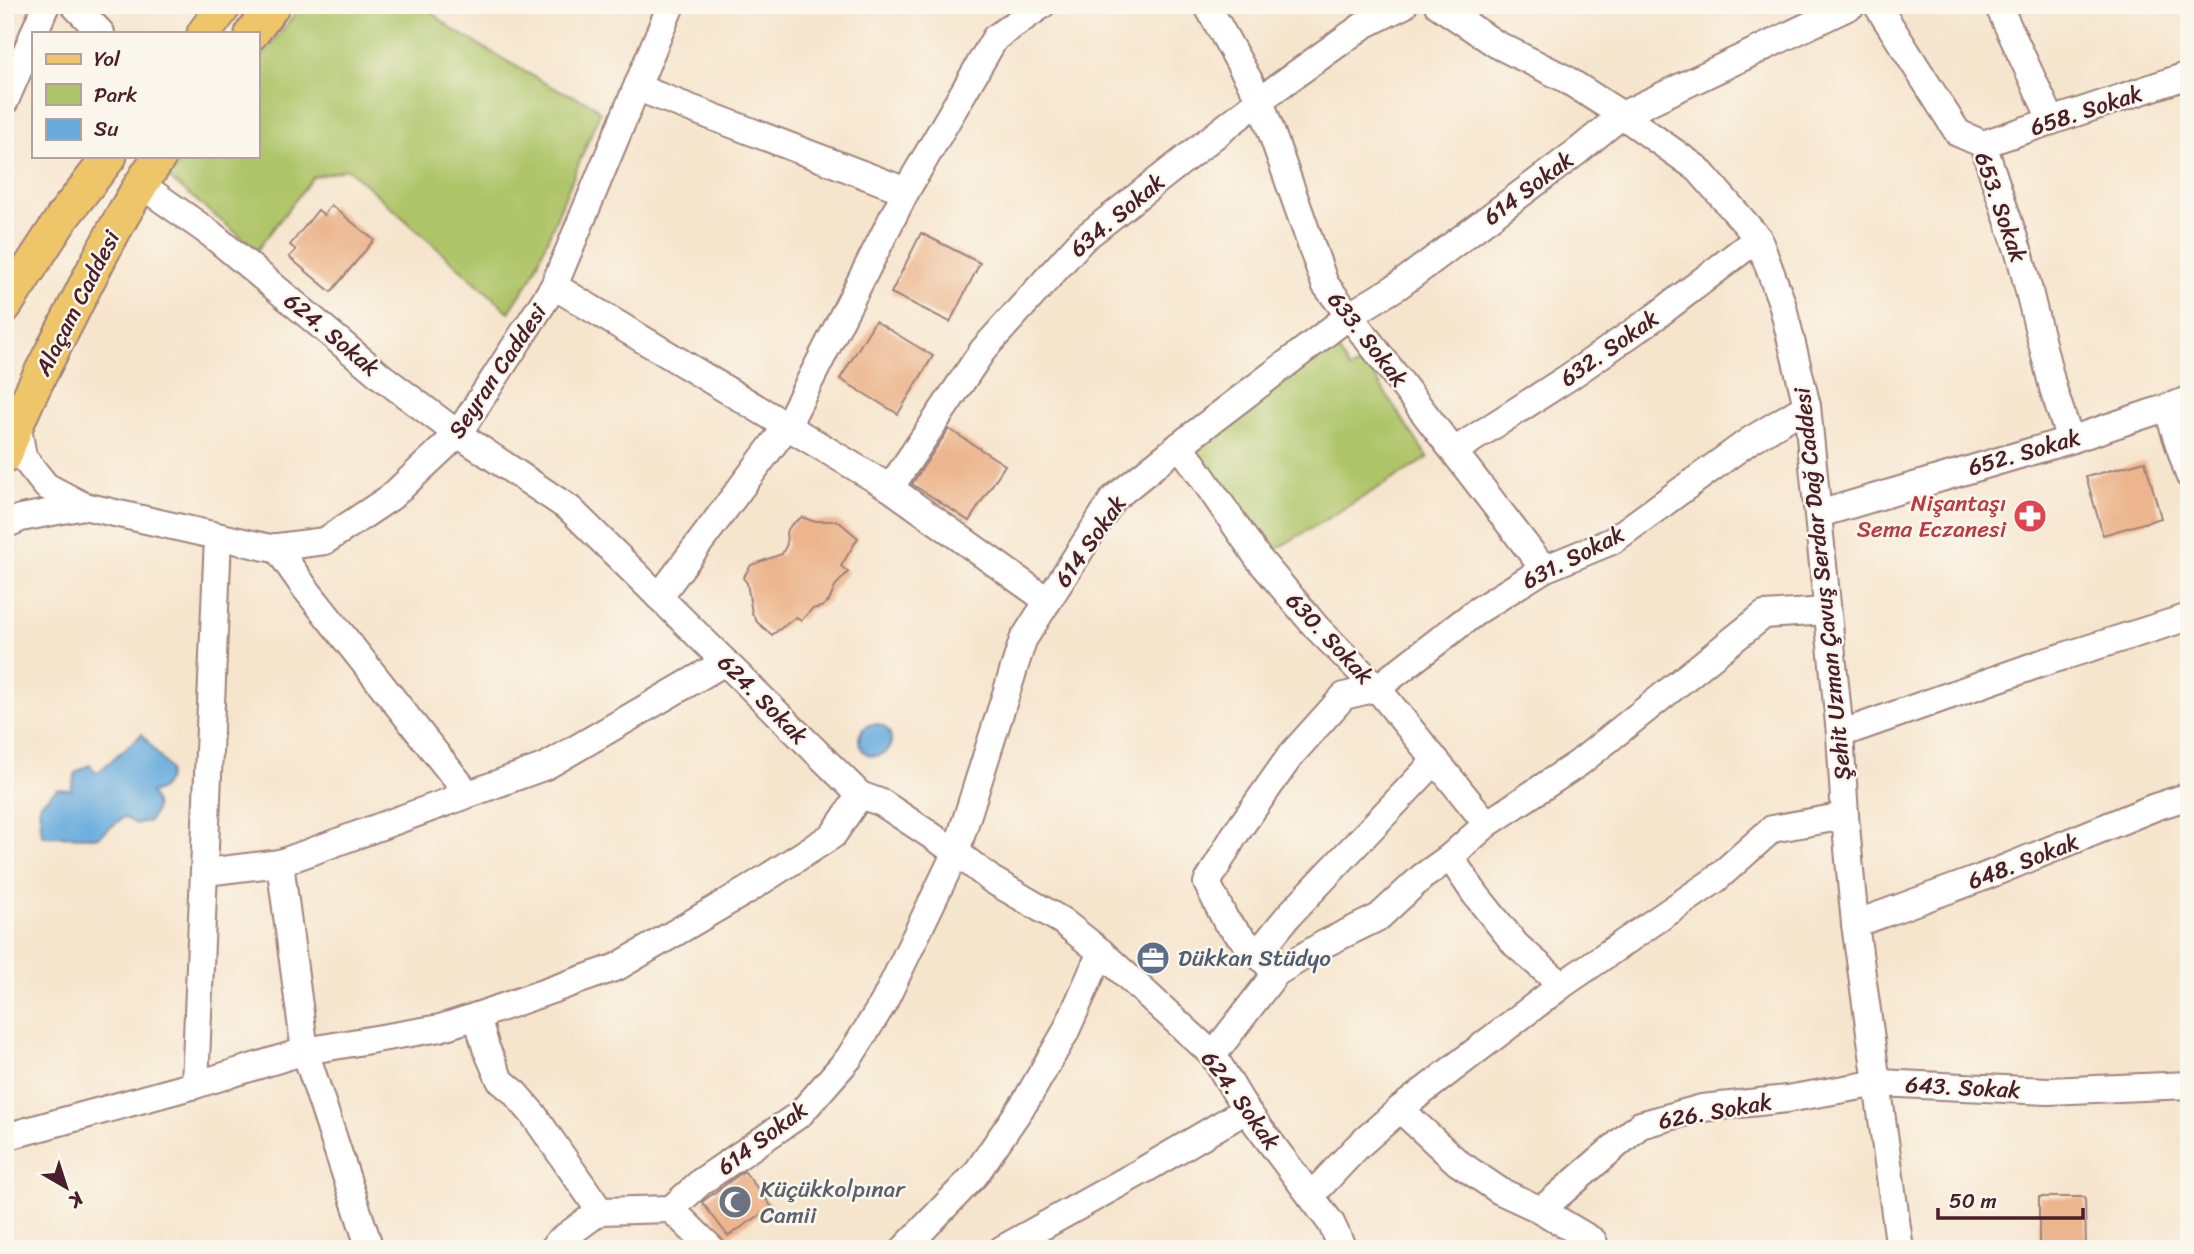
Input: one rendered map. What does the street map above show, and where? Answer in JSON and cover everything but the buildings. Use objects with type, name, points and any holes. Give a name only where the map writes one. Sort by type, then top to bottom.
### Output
[{"type":"main road","points":[[205,32],[225,5]]},
{"type":"main road","points":[[253,32],[273,5]]},
{"type":"main road","points":[[5,306],[64,215],[108,158]]},
{"type":"main road","name":"Alaçam Caddesi","points":[[5,456],[17,421],[88,280],[140,184],[159,158]]},
{"type":"street","points":[[35,32],[46,5]]},
{"type":"street","points":[[74,5],[100,32]]},
{"type":"street","name":"Seyran Caddesi","points":[[5,468],[84,506],[270,548],[325,541],[391,498],[458,434],[554,286],[671,5]]},
{"type":"street","points":[[659,597],[787,426],[906,191],[995,38],[1042,5]]},
{"type":"street","name":"633. Sokak","points":[[1207,5],[1260,100],[1325,284],[1544,569]]},
{"type":"street","name":"634. Sokak","points":[[890,488],[983,351],[1083,239],[1260,100],[1364,25],[1404,5]]},
{"type":"street","name":"Şehit Uzman Çavuş Serdar Dağ Caddesi","points":[[1438,5],[1496,44],[1563,78],[1622,115],[1698,169],[1758,238],[1782,303],[1807,406],[1840,734],[1855,925],[1879,1083],[1899,1249]]},
{"type":"street","name":"614 Sokak","points":[[671,1209],[702,1181],[800,1114],[849,1058],[884,1002],[956,852],[1023,640],[1113,499],[1350,315],[1398,286],[1622,115],[1852,5]]},
{"type":"street","name":"653. Sokak","points":[[1877,5],[1958,133],[1983,144],[2021,259],[2053,388],[2070,440]]},
{"type":"street","points":[[1998,5],[2052,121]]},
{"type":"street","points":[[5,102],[32,40]]},
{"type":"street","name":"658. Sokak","points":[[1983,144],[2052,121],[2187,84]]},
{"type":"street","points":[[638,88],[906,191]]},
{"type":"street","name":"624. Sokak","points":[[140,184],[211,233],[382,377],[458,434],[570,509],[860,794],[881,803],[956,852],[992,880],[1062,921],[1101,952],[1213,1055],[1246,1110],[1331,1223],[1343,1249]]},
{"type":"street","name":"632. Sokak","points":[[1454,450],[1644,325],[1758,238]]},
{"type":"street","points":[[554,286],[890,488],[1048,601]]},
{"type":"street","points":[[2178,404],[2189,475]]},
{"type":"street","name":"652. Sokak","points":[[1819,514],[1926,480],[2070,440],[2178,404]]},
{"type":"street","name":"631. Sokak","points":[[1377,688],[1476,611],[1544,569],[1612,541],[1749,441],[1807,406]]},
{"type":"street","name":"Seyran Caddesi","points":[[17,421],[23,457],[46,486]]},
{"type":"street","name":"630. Sokak","points":[[1180,445],[1258,558],[1317,628],[1377,688],[1488,824]]},
{"type":"street","name":"Seyran Caddesi","points":[[10,519],[84,506]]},
{"type":"street","points":[[195,1084],[218,537]]},
{"type":"street","points":[[276,547],[468,794]]},
{"type":"street","points":[[1213,1055],[1276,973],[1324,944],[1380,917],[1422,877],[1488,824],[1579,763],[1764,615],[1827,611]]},
{"type":"street","points":[[1840,734],[2042,663],[2189,617]]},
{"type":"street","points":[[206,872],[280,863],[547,766],[726,662]]},
{"type":"street","points":[[1276,973],[1226,921],[1207,883],[1234,836],[1291,755],[1344,696],[1377,688]]},
{"type":"street","points":[[1258,953],[1289,915],[1436,761]]},
{"type":"street","points":[[5,1137],[304,1051],[440,1028],[617,967],[746,891],[833,835],[860,794]]},
{"type":"street","name":"648. Sokak","points":[[1855,925],[2189,796]]},
{"type":"street","points":[[1311,1196],[1357,1147],[1400,1109],[1562,985],[1715,880],[1772,829],[1845,816]]},
{"type":"street","points":[[1450,857],[1475,894],[1516,945],[1562,985]]},
{"type":"street","points":[[280,863],[304,1051],[370,1249]]},
{"type":"street","points":[[904,1249],[975,1175],[1027,1099],[1065,1033],[1101,952]]},
{"type":"street","points":[[477,1016],[485,1048],[500,1080],[533,1114],[600,1211]]},
{"type":"street","name":"643. Sokak","points":[[1879,1083],[2048,1091],[2189,1085]]},
{"type":"street","name":"626. Sokak","points":[[1541,1210],[1640,1125],[1702,1108],[1787,1099],[1879,1083]]},
{"type":"street","points":[[1400,1109],[1457,1161],[1500,1191],[1541,1210],[1593,1241],[1595,1249]]},
{"type":"street","points":[[1011,1247],[1246,1110]]},
{"type":"street","points":[[553,1249],[558,1242],[600,1211],[671,1209],[712,1249]]},
{"type":"green space","points":[[302,5],[423,5],[452,29],[550,86],[592,104],[600,112],[532,277],[509,312],[348,169],[313,177],[257,250],[169,178],[184,158],[259,158],[259,60]]},
{"type":"green space","points":[[1333,340],[1349,369],[1366,364],[1428,458],[1270,553],[1196,451],[1199,441]]},
{"type":"water","points":[[875,724],[886,729],[891,740],[886,751],[875,756],[864,751],[859,740],[864,729]]},
{"type":"water","points":[[142,734],[169,769],[164,785],[150,793],[156,807],[149,821],[136,824],[124,817],[98,837],[42,836],[39,805],[57,789],[71,790],[76,772],[90,765],[97,773]]},
{"type":"place","name":"Nişantaşı Sema Eczanesi","points":[[2030,516]]},
{"type":"place","name":"Dükkan Stüdyo","points":[[1153,958]]},
{"type":"place","name":"Küçükkolpınar Camii","points":[[735,1202]]}]
